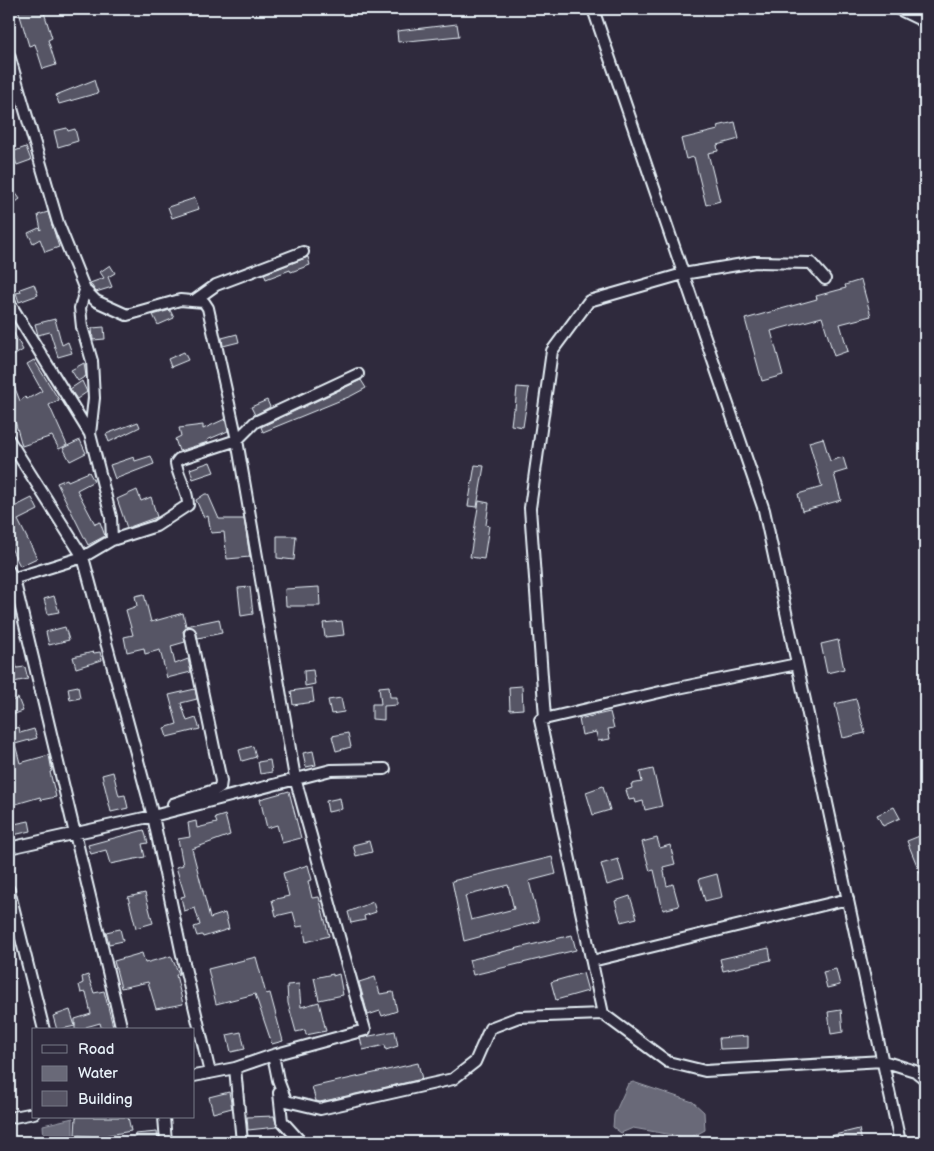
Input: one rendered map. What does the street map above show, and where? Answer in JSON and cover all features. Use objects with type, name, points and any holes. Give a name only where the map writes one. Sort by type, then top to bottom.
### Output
[{"type":"street","points":[[593,9],[764,510],[900,1142]]},
{"type":"street","points":[[898,9],[925,22]]},
{"type":"street","points":[[9,55],[58,223],[85,290],[96,301],[127,315],[180,300],[204,302],[208,308],[237,440],[295,778],[365,1030],[273,1055],[235,1068],[195,1076]]},
{"type":"street","points":[[195,300],[216,285],[303,252]]},
{"type":"street","points":[[545,718],[530,508],[552,351],[589,301],[684,274],[755,262],[811,263],[826,279]]},
{"type":"street","points":[[85,290],[80,308],[82,327],[92,361],[94,398],[90,434]]},
{"type":"street","points":[[9,302],[90,434],[111,517],[112,540]]},
{"type":"street","points":[[122,1028],[10,577],[83,557],[112,540],[156,526],[188,505],[186,487],[177,470],[176,463],[180,459],[237,440],[255,422],[358,374]]},
{"type":"street","points":[[9,440],[83,557],[153,816],[182,955],[210,1073]]},
{"type":"street","points":[[153,816],[173,804],[220,788],[221,781],[190,633]]},
{"type":"street","points":[[603,1014],[540,720],[673,689],[797,664]]},
{"type":"street","points":[[9,848],[153,816],[331,770],[385,769]]},
{"type":"street","points":[[9,890],[44,1028]]},
{"type":"street","points":[[592,961],[848,899]]},
{"type":"street","points":[[278,1080],[286,1101],[320,1109],[452,1079],[475,1062],[490,1028],[519,1017],[603,1014],[668,1062],[705,1071],[883,1061],[915,1071],[925,1080]]},
{"type":"street","points":[[273,1055],[278,1080],[282,1121],[301,1142]]},
{"type":"street","points":[[235,1068],[242,1142]]},
{"type":"street","points":[[9,1118],[32,1113]]},
{"type":"street","points":[[164,1118],[166,1142]]},
{"type":"water","points":[[633,1082],[693,1102],[704,1112],[705,1130],[690,1138],[633,1128],[621,1133],[613,1127],[614,1115],[628,1084]]},
{"type":"water","points":[[73,1118],[73,1136],[44,1141],[43,1125]]},
{"type":"building","points":[[18,9],[43,9],[52,38],[48,40],[56,65],[43,69],[35,44],[29,46]]},
{"type":"building","points":[[457,24],[459,36],[398,42],[397,31]]},
{"type":"building","points":[[94,80],[98,93],[59,104],[56,95]]},
{"type":"building","points":[[735,122],[739,139],[717,145],[718,151],[708,153],[720,201],[706,205],[694,157],[686,159],[681,139],[718,130],[717,126]]},
{"type":"building","points":[[67,128],[68,131],[75,129],[78,141],[58,147],[54,131]]},
{"type":"building","points":[[26,147],[31,160],[17,165],[12,152]]},
{"type":"building","points":[[9,184],[20,199],[9,207]]},
{"type":"building","points":[[195,198],[199,209],[172,218],[168,207]]},
{"type":"building","points":[[48,212],[59,247],[45,252],[40,239],[33,243],[28,233],[39,228],[41,230],[38,215]]},
{"type":"building","points":[[308,257],[310,265],[266,279],[264,274]]},
{"type":"building","points":[[110,265],[115,273],[108,277],[112,287],[96,292],[90,283],[104,278],[100,272]]},
{"type":"building","points":[[861,280],[871,316],[840,324],[848,351],[834,356],[822,317],[771,331],[783,375],[762,381],[745,319],[817,299],[816,296],[846,288],[845,285]]},
{"type":"building","points":[[34,284],[38,295],[19,302],[16,293],[21,292],[20,289]]},
{"type":"building","points":[[170,310],[174,318],[158,325],[153,315]]},
{"type":"building","points":[[55,319],[62,345],[68,342],[72,353],[58,357],[50,332],[38,335],[35,324]]},
{"type":"building","points":[[9,324],[23,350],[13,356],[9,349]]},
{"type":"building","points":[[104,327],[105,339],[93,340],[92,328]]},
{"type":"building","points":[[237,334],[239,342],[223,346],[222,338]]},
{"type":"building","points":[[184,352],[188,360],[171,367],[168,359]]},
{"type":"building","points":[[34,360],[59,400],[49,405],[67,445],[59,449],[52,436],[22,446],[15,421],[9,425],[9,373],[20,401],[25,397],[27,399],[42,391],[27,364]]},
{"type":"building","points":[[84,363],[86,376],[78,381],[71,370]]},
{"type":"building","points":[[361,380],[366,388],[351,396],[263,432],[261,427]]},
{"type":"building","points":[[82,381],[87,392],[77,399],[70,389]]},
{"type":"building","points":[[517,387],[529,388],[523,427],[511,425]]},
{"type":"building","points":[[267,400],[270,407],[255,415],[251,407]]},
{"type":"building","points":[[225,419],[228,431],[207,440],[208,442],[179,451],[175,439],[181,436],[179,428],[203,425],[203,429]]},
{"type":"building","points":[[138,422],[140,427],[109,442],[106,434]]},
{"type":"building","points":[[823,438],[830,461],[843,457],[847,470],[834,474],[841,500],[802,511],[798,494],[822,487],[809,442]]},
{"type":"building","points":[[80,440],[86,453],[70,461],[63,448]]},
{"type":"building","points":[[151,456],[154,464],[115,479],[110,465],[134,457],[135,461]]},
{"type":"building","points":[[210,462],[214,472],[193,479],[190,469]]},
{"type":"building","points":[[475,465],[484,466],[477,507],[468,506]]},
{"type":"building","points":[[89,472],[94,481],[77,490],[95,524],[100,522],[105,536],[88,545],[57,483],[67,479],[68,481]]},
{"type":"building","points":[[137,490],[141,501],[151,497],[157,517],[127,528],[117,499]]},
{"type":"building","points":[[208,494],[219,519],[244,519],[250,557],[227,559],[224,532],[211,533],[208,516],[204,518],[196,500]]},
{"type":"building","points":[[32,498],[38,510],[18,520],[37,558],[20,566],[9,544],[9,503],[12,508]]},
{"type":"building","points":[[479,501],[489,503],[486,525],[489,526],[484,559],[470,557]]},
{"type":"building","points":[[277,536],[296,536],[294,560],[277,558]]},
{"type":"building","points":[[250,587],[253,614],[241,616],[238,588]]},
{"type":"building","points":[[319,587],[320,606],[286,606],[285,589]]},
{"type":"building","points":[[144,594],[151,622],[183,613],[186,626],[219,619],[222,633],[198,638],[195,629],[188,626],[183,631],[185,642],[171,646],[175,664],[188,659],[191,672],[167,678],[160,650],[145,654],[144,648],[127,652],[124,637],[133,635],[126,610],[137,606],[135,596]]},
{"type":"building","points":[[54,596],[59,612],[48,614],[44,599]]},
{"type":"building","points":[[342,621],[344,635],[325,637],[323,623]]},
{"type":"building","points":[[65,627],[69,640],[49,645],[46,632]]},
{"type":"building","points":[[838,640],[844,669],[827,673],[821,644]]},
{"type":"building","points":[[9,649],[11,649],[17,668],[25,667],[28,679],[9,683]]},
{"type":"building","points":[[100,652],[102,660],[76,668],[73,657]]},
{"type":"building","points":[[313,670],[315,684],[305,686],[304,671]]},
{"type":"building","points":[[78,686],[80,698],[70,700],[68,688]]},
{"type":"building","points":[[389,686],[390,697],[397,697],[397,705],[384,706],[384,720],[372,719],[372,704],[381,704],[379,687]]},
{"type":"building","points":[[522,686],[523,709],[510,710],[509,687]]},
{"type":"building","points":[[312,688],[314,702],[293,705],[291,691]]},
{"type":"building","points":[[195,689],[197,699],[181,703],[187,721],[196,718],[200,729],[167,737],[164,728],[177,724],[169,695]]},
{"type":"building","points":[[18,698],[23,711],[9,716],[9,702]]},
{"type":"building","points":[[341,698],[344,712],[331,714],[328,700]]},
{"type":"building","points":[[856,699],[865,733],[843,738],[835,704]]},
{"type":"building","points":[[610,712],[614,728],[608,729],[610,739],[598,741],[596,732],[582,735],[579,719]]},
{"type":"building","points":[[19,727],[20,733],[34,729],[37,738],[15,744],[20,763],[49,755],[52,771],[50,772],[56,797],[41,800],[40,797],[9,806],[9,730]]},
{"type":"building","points":[[348,733],[351,747],[336,751],[332,736]]},
{"type":"building","points":[[253,746],[256,757],[242,761],[239,750]]},
{"type":"building","points":[[313,751],[316,765],[306,767],[303,753]]},
{"type":"building","points":[[270,760],[272,772],[260,774],[258,762]]},
{"type":"building","points":[[653,769],[662,806],[645,810],[643,801],[636,803],[635,799],[629,800],[626,790],[632,788],[631,784],[642,782],[640,772]]},
{"type":"building","points":[[113,772],[119,796],[125,795],[128,808],[111,812],[102,775]]},
{"type":"building","points":[[603,786],[610,810],[593,815],[586,792]]},
{"type":"building","points":[[289,791],[301,838],[282,843],[277,825],[267,828],[260,799]]},
{"type":"building","points":[[340,798],[342,809],[328,812],[326,801]]},
{"type":"building","points":[[894,807],[900,818],[883,826],[877,815]]},
{"type":"building","points":[[225,815],[230,835],[192,849],[210,918],[225,913],[229,929],[203,937],[202,935],[197,936],[194,927],[200,925],[195,908],[184,911],[181,897],[185,896],[176,867],[183,865],[178,839],[190,837],[188,823],[196,821],[197,828],[217,823],[215,818]]},
{"type":"building","points":[[29,821],[31,831],[9,836],[9,825]]},
{"type":"building","points":[[144,830],[148,843],[142,844],[145,857],[110,864],[106,850],[91,854],[88,845]]},
{"type":"building","points":[[922,835],[925,842],[925,885],[907,841]]},
{"type":"building","points":[[657,838],[660,848],[670,845],[675,864],[663,867],[667,886],[673,884],[679,906],[663,910],[654,870],[650,871],[642,842]]},
{"type":"building","points":[[369,841],[372,852],[356,856],[353,845]]},
{"type":"building","points":[[552,857],[556,874],[529,881],[539,921],[464,941],[452,881]],"holes":[[[508,885],[514,909],[471,920],[465,896]]]},
{"type":"building","points":[[618,859],[624,880],[607,885],[601,864]]},
{"type":"building","points":[[308,865],[312,880],[308,881],[312,898],[319,897],[329,936],[306,942],[303,926],[297,927],[293,912],[276,916],[272,900],[289,896],[283,873]]},
{"type":"building","points":[[717,874],[722,897],[705,901],[699,879]]},
{"type":"building","points":[[145,893],[153,923],[136,928],[128,897]]},
{"type":"building","points":[[630,896],[637,918],[621,922],[615,901]]},
{"type":"building","points":[[373,902],[376,912],[364,916],[365,920],[351,923],[348,912]]},
{"type":"building","points":[[120,929],[123,941],[109,944],[106,932]]},
{"type":"building","points":[[572,935],[576,950],[473,975],[469,960]]},
{"type":"building","points":[[769,948],[771,960],[723,971],[720,959]]},
{"type":"building","points":[[142,953],[145,963],[171,956],[179,974],[176,975],[183,1004],[156,1009],[148,982],[121,988],[114,961]]},
{"type":"building","points":[[256,957],[266,994],[270,993],[283,1041],[272,1044],[255,994],[216,1004],[208,969]]},
{"type":"building","points":[[836,969],[840,985],[827,988],[823,972]]},
{"type":"building","points":[[583,973],[588,991],[556,1000],[551,982]]},
{"type":"building","points":[[333,974],[333,976],[339,974],[343,995],[319,1000],[314,978]]},
{"type":"building","points":[[88,975],[94,993],[104,991],[113,1028],[101,1028],[100,1023],[86,1028],[75,1028],[75,1019],[91,1014],[86,992],[81,993],[79,985],[83,983],[82,977]]},
{"type":"building","points":[[375,977],[380,994],[393,992],[397,1011],[382,1016],[380,1011],[368,1015],[359,982]]},
{"type":"building","points":[[299,984],[301,1007],[319,1002],[326,1031],[306,1035],[305,1030],[296,1032],[288,1003],[287,985]]},
{"type":"building","points":[[70,1010],[75,1026],[56,1028],[53,1016]]},
{"type":"building","points":[[841,1010],[843,1032],[831,1034],[828,1012]]},
{"type":"building","points":[[395,1031],[398,1046],[386,1050],[385,1045],[363,1050],[360,1038]]},
{"type":"building","points":[[241,1032],[245,1049],[231,1052],[227,1035]]},
{"type":"building","points":[[748,1036],[748,1048],[720,1049],[719,1038]]},
{"type":"building","points":[[418,1063],[422,1079],[320,1102],[316,1101],[312,1087]]},
{"type":"building","points":[[229,1092],[232,1108],[213,1113],[209,1097]]},
{"type":"building","points":[[274,1116],[277,1127],[248,1130],[247,1117]]},
{"type":"building","points":[[76,1118],[128,1118],[131,1131],[98,1137],[75,1135]]},
{"type":"building","points":[[859,1129],[862,1142],[818,1142],[818,1139]]},
{"type":"building","points":[[157,1132],[158,1142],[135,1142],[135,1134]]}]
